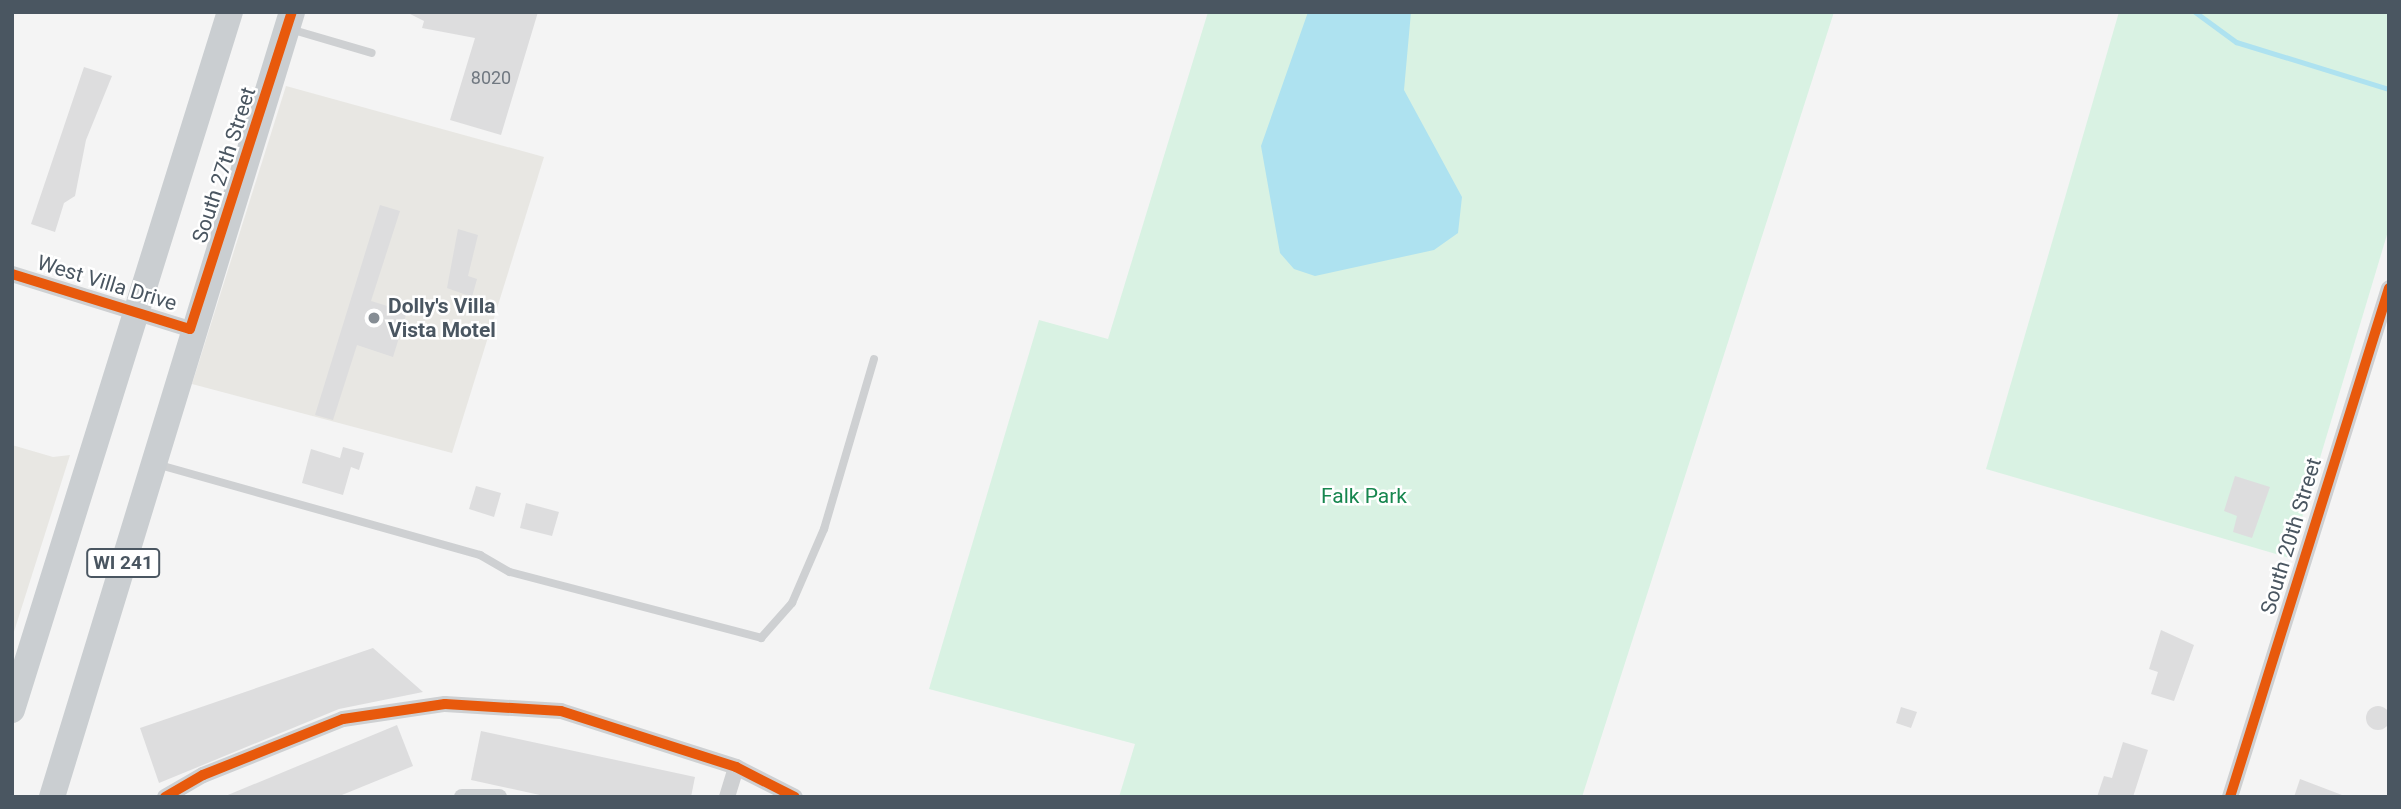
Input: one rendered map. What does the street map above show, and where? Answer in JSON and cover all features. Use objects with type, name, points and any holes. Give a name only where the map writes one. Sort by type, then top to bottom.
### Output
[{"type":"main road","name":"South 27th Street","points":[[12,710],[230,12]]},
{"type":"main road","name":"South 27th Street","points":[[52,797],[153,463],[190,329],[289,20]]},
{"type":"street","name":"West Villa Drive","points":[[12,274],[190,329]]},
{"type":"street","name":"South 20th Street","points":[[2230,797],[2389,288]]},
{"type":"street","points":[[165,797],[203,775],[343,719],[445,704],[561,712],[736,767],[794,797]]},
{"type":"street","points":[[727,797],[736,767]]},
{"type":"street","points":[[461,797],[499,797]]},
{"type":"lane","points":[[289,20],[372,53]]},
{"type":"lane","points":[[153,463],[480,555],[510,572],[761,638],[792,603],[824,529],[874,359]]},
{"type":"shaded area","points":[[286,86],[544,157],[452,453],[192,384]]},
{"type":"shaded area","points":[[12,445],[53,457],[70,455],[12,638]]},
{"type":"green space","name":"Falk Park","points":[[1208,12],[1834,12],[1582,797],[1119,797],[1135,744],[929,689],[1039,320],[1108,339]]},
{"type":"green space","points":[[2119,12],[2389,12],[2389,228],[2290,558],[1986,469]]},
{"type":"water","points":[[1308,12],[1411,12],[1404,90],[1462,197],[1458,233],[1434,250],[1315,276],[1294,269],[1280,253],[1261,146]]},
{"type":"building","points":[[406,12],[538,12],[501,135],[450,120],[475,38],[422,28],[424,21]]},
{"type":"building","points":[[84,67],[112,76],[86,140],[75,196],[64,203],[55,232],[31,224]]},
{"type":"building","name":"Dolly's Villa Vista Motel","points":[[380,205],[400,211],[371,301],[407,312],[393,357],[357,345],[333,420],[315,415]]},
{"type":"building","points":[[458,229],[478,235],[468,276],[477,279],[472,297],[447,288]]},
{"type":"building","points":[[343,447],[364,453],[359,470],[351,467],[343,495],[302,483],[311,449],[340,458]]},
{"type":"building","points":[[2235,476],[2270,487],[2252,538],[2233,532],[2237,516],[2224,511]]},
{"type":"building","points":[[476,486],[501,493],[494,517],[469,509]]},
{"type":"building","points":[[526,503],[559,512],[552,536],[520,528]]},
{"type":"building","points":[[2161,630],[2194,645],[2174,701],[2151,694],[2158,672],[2149,669]]},
{"type":"building","points":[[373,648],[423,692],[339,709],[159,783],[140,728]]},
{"type":"building","points":[[2378,706],[2389,713],[2390,718],[2383,729],[2378,730],[2367,723],[2366,718],[2373,707]]},
{"type":"building","points":[[1901,707],[1917,712],[1911,728],[1896,723]]},
{"type":"building","points":[[397,725],[413,766],[337,797],[223,797]]},
{"type":"building","points":[[481,731],[695,777],[691,797],[549,797],[471,780]]},
{"type":"building","points":[[2123,742],[2148,750],[2133,797],[2097,797],[2104,776],[2112,778]]},
{"type":"building","points":[[2300,779],[2342,795],[2342,797],[2294,797]]},
{"type":"waterway","points":[[2195,12],[2236,42],[2389,89]]},
{"type":"cycle path","points":[[12,274],[190,329],[292,12]]},
{"type":"cycle path","points":[[2230,797],[2389,288]]},
{"type":"cycle path","points":[[165,797],[203,775],[343,719],[445,704],[561,711],[736,767],[795,797]]},
{"type":"place","name":"Dolly's Villa Vista Motel","points":[[374,318]]}]
